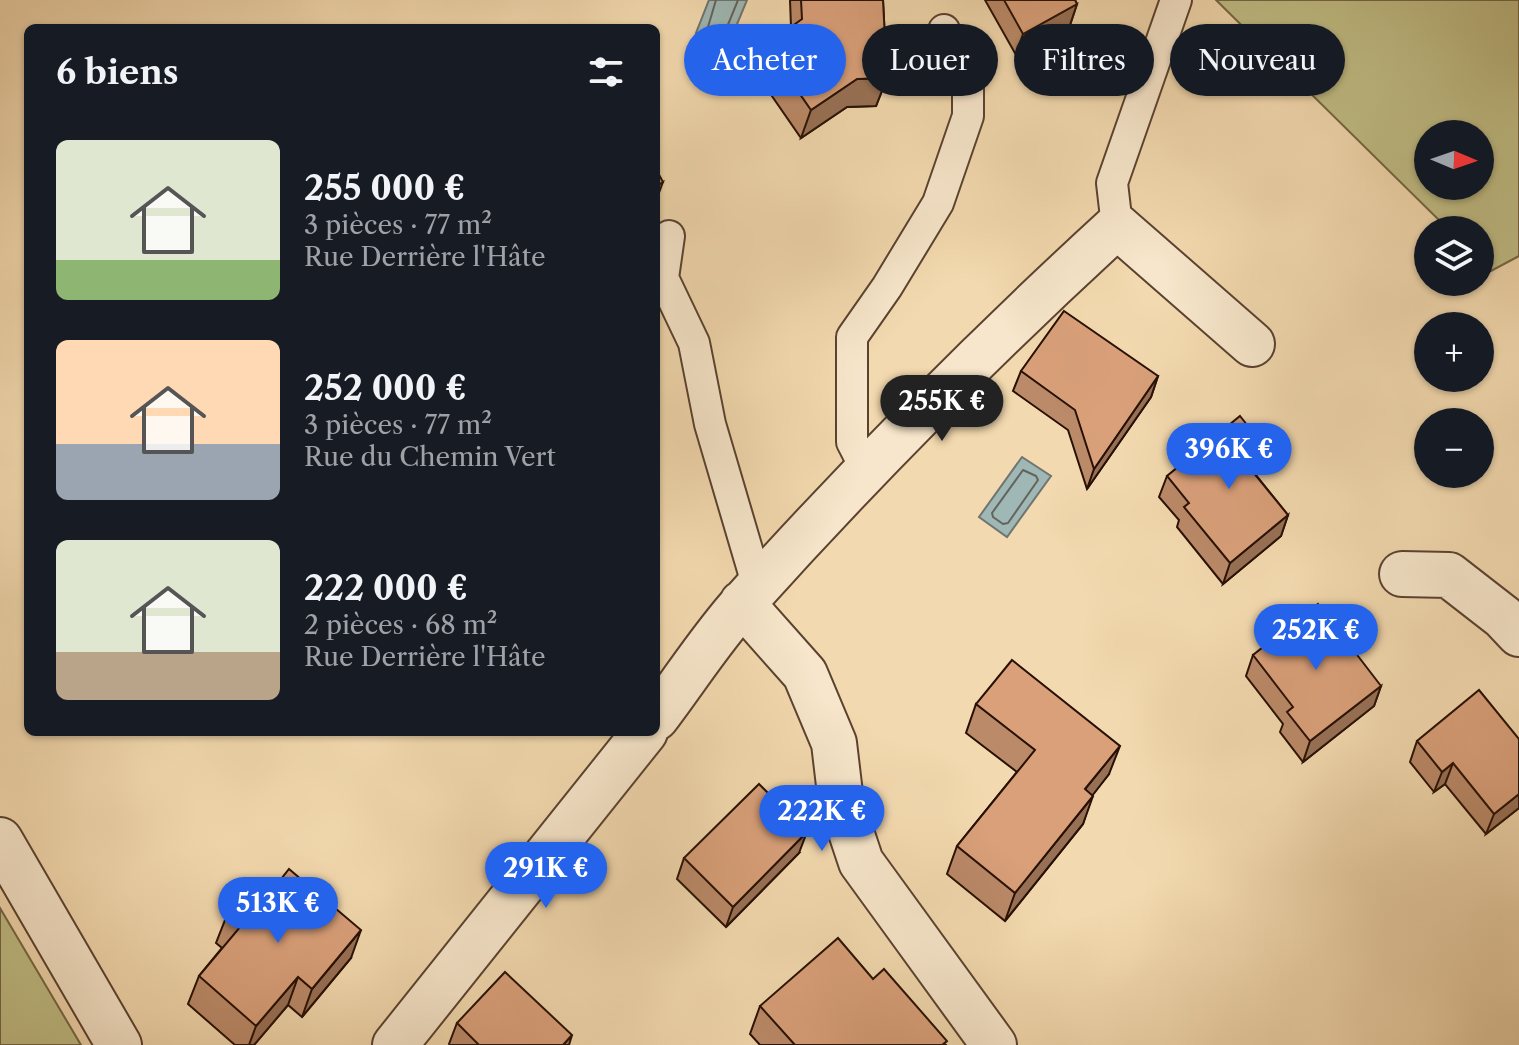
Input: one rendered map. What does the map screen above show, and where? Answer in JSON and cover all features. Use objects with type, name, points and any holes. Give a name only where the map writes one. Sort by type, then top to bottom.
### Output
[{"type":"street","points":[[660,713],[750,595],[867,471],[1051,286],[1117,226],[1252,344]]},
{"type":"street","points":[[1402,574],[1449,575],[1503,617],[1519,634]]},
{"type":"street","points":[[750,595],[805,674],[834,743],[841,802],[861,862],[994,1045]]},
{"type":"street","points":[[395,1045],[642,736]]},
{"type":"street","points":[[0,840],[119,1045]]},
{"type":"lane","points":[[1117,226],[1112,183],[1176,0]]},
{"type":"lane","points":[[867,471],[852,442],[852,337],[887,287],[938,203],[968,116],[968,96]]},
{"type":"lane","points":[[669,236],[663,278],[694,343],[750,595]]},
{"type":"shaded area","points":[[1216,0],[1519,0],[1519,256],[1494,269],[1494,216],[1435,216],[1419,200],[1494,200],[1494,120],[1414,120],[1414,195],[1313,96],[1345,96],[1345,24],[1240,24]]},
{"type":"shaded area","points":[[0,908],[81,1045],[0,1045]]},
{"type":"water","points":[[709,0],[747,0],[737,24],[700,24]]},
{"type":"water","points":[[1022,457],[1051,476],[1007,537],[979,517]]},
{"type":"building","points":[[801,0],[883,0],[884,24],[862,24],[862,79],[846,86],[846,24],[795,24],[802,19]]},
{"type":"building","points":[[1004,0],[1075,0],[1077,4],[1041,24],[1017,24]]},
{"type":"building","points":[[801,96],[832,96],[811,110]]},
{"type":"building","points":[[1064,311],[1158,376],[1094,469],[1075,410],[1021,371]]},
{"type":"building","points":[[1240,416],[1267,450],[1248,466],[1288,515],[1230,563],[1184,507],[1189,503],[1167,476]]},
{"type":"building","points":[[1318,604],[1381,686],[1310,741],[1287,712],[1293,707],[1253,655]]},
{"type":"building","points":[[1012,660],[1120,746],[1085,789],[1093,796],[1015,893],[957,846],[1035,750],[976,704]]},
{"type":"building","points":[[1479,690],[1519,739],[1519,794],[1494,814],[1453,763],[1442,772],[1417,741]]},
{"type":"building","points":[[759,784],[807,832],[733,907],[684,858]]},
{"type":"building","points":[[289,869],[361,930],[312,989],[298,977],[256,1026],[199,976],[241,926],[227,915],[256,880],[270,893]]},
{"type":"building","points":[[838,938],[873,979],[884,969],[947,1041],[942,1045],[795,1045],[760,1006]]},
{"type":"building","points":[[505,972],[572,1035],[563,1045],[479,1045],[457,1023]]}]
